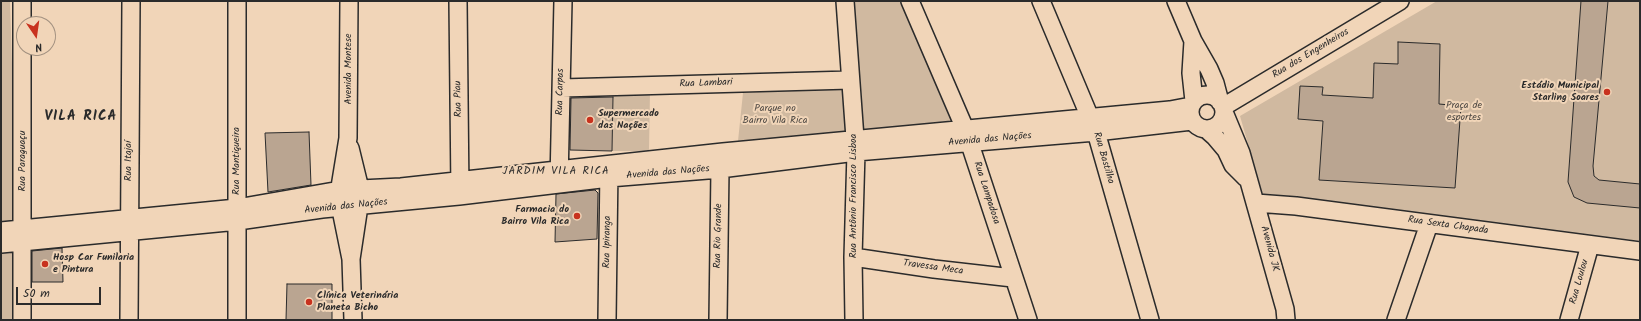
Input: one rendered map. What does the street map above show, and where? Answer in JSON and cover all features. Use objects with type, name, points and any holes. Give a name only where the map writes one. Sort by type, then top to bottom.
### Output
[{"type":"street","name":"Rua Paraguaçu","points":[[22,1],[22,320]]},
{"type":"street","name":"Rua Itajaí","points":[[129,320],[131,1]]},
{"type":"street","name":"Rua Mantiqueira","points":[[237,1],[237,320]]},
{"type":"street","name":"Avenida Montese","points":[[349,1],[348,138],[340,190],[340,208],[351,260],[353,320]]},
{"type":"street","name":"Rua Piau","points":[[458,1],[460,189]]},
{"type":"street","name":"Rua Carpas","points":[[559,176],[563,1]]},
{"type":"street","name":"Rua Antônio Francisco Lisboa","points":[[845,1],[855,146],[853,257],[854,320]]},
{"type":"street","name":"Rua Lampadosa","points":[[910,1],[967,135],[1028,320]]},
{"type":"street","name":"Rua Bastilha","points":[[1041,1],[1093,124],[1150,320]]},
{"type":"street","name":"Avenida JK","points":[[1176,1],[1193,41],[1212,76],[1222,107],[1241,153],[1285,308],[1286,320]]},
{"type":"street","name":"Rua dos Engenheiros","points":[[1222,107],[1398,2]]},
{"type":"street","name":"Avenida JK","points":[[1193,41],[1191,74],[1196,114],[1226,150],[1233,165],[1248,180]]},
{"type":"street","name":"Rua Lambari","points":[[562,88],[850,80]]},
{"type":"street","name":"Avenida das Nações","points":[[1,244],[22,236],[238,215],[359,206],[397,201],[460,189],[609,171],[723,152],[855,146],[1093,124],[1170,110],[1196,114],[1199,97],[1210,96],[1222,107]]},
{"type":"street","points":[[1196,114],[1216,126],[1220,123],[1222,107]]},
{"type":"street","name":"Avenida Montese","points":[[348,138],[360,189],[351,260]]},
{"type":"street","name":"Avenida das Nações","points":[[609,171],[720,168],[855,146]]},
{"type":"street","name":"Rua Rio Grande","points":[[718,320],[720,168],[723,152]]},
{"type":"street","name":"Rua Ipiranga","points":[[607,320],[609,171]]},
{"type":"street","name":"Avenida das Nações","points":[[238,215],[340,190],[402,187],[460,189]]},
{"type":"street","name":"Rua Sexta Chapada","points":[[1256,203],[1296,206],[1640,251]]},
{"type":"street","points":[[1396,320],[1429,224]]},
{"type":"street","name":"Avenida das Nações","points":[[1,231],[22,236]]},
{"type":"street","name":"Rua Loulou","points":[[1569,320],[1590,245]]},
{"type":"street","name":"Travessa Meca","points":[[853,257],[1014,278]]},
{"type":"green space","points":[[1,1],[10,1],[17,224],[1,226]]},
{"type":"green space","points":[[853,1],[900,1],[954,123],[860,132]]},
{"type":"green space","name":"Praça de esportes","points":[[1437,1],[1640,1],[1640,241],[1263,196],[1240,116]]},
{"type":"green space","name":"Parque no Bairro Vila Rica","points":[[844,86],[847,132],[738,141],[743,93]]},
{"type":"green space","points":[[613,91],[650,92],[649,151],[612,151]]},
{"type":"green space","points":[[16,248],[15,320],[1,320],[1,250]]},
{"type":"building","points":[[1581,1],[1608,1],[1593,166],[1594,176],[1599,180],[1640,184],[1640,208],[1587,203],[1574,197],[1568,182]]},
{"type":"building","points":[[1398,42],[1440,44],[1439,104],[1461,106],[1455,188],[1319,180],[1323,121],[1298,119],[1300,86],[1323,87],[1322,95],[1373,98],[1374,63],[1398,64]]},
{"type":"building","name":"Supermercado das Nações","points":[[613,97],[612,151],[570,150],[571,98]]},
{"type":"building","points":[[309,132],[311,185],[268,192],[265,133]]},
{"type":"building","name":"Farmacia do Bairro Vila Rica","points":[[595,190],[598,193],[597,239],[555,242],[556,194]]},
{"type":"building","name":"Hosp Car Funilaria e Pintura","points":[[62,248],[63,282],[32,282],[32,251]]},
{"type":"building","name":"Clínica Veterinária Planeta Bicho","points":[[287,284],[332,284],[332,320],[286,320]]},
{"type":"place","name":"Estádio Municipal Starling Soares","points":[[1607,92]]},
{"type":"place","name":"Supermercado das Nações","points":[[590,120]]},
{"type":"place","name":"Farmacia do Bairro Vila Rica","points":[[577,216]]},
{"type":"place","name":"Hosp Car Funilaria e Pintura","points":[[45,264]]},
{"type":"place","name":"Clínica Veterinária Planeta Bicho","points":[[309,302]]},
{"type":"district","name":"VILA RICA","points":[[81,118]]},
{"type":"district","name":"JARDIM VILA RICA","points":[[556,172]]}]
